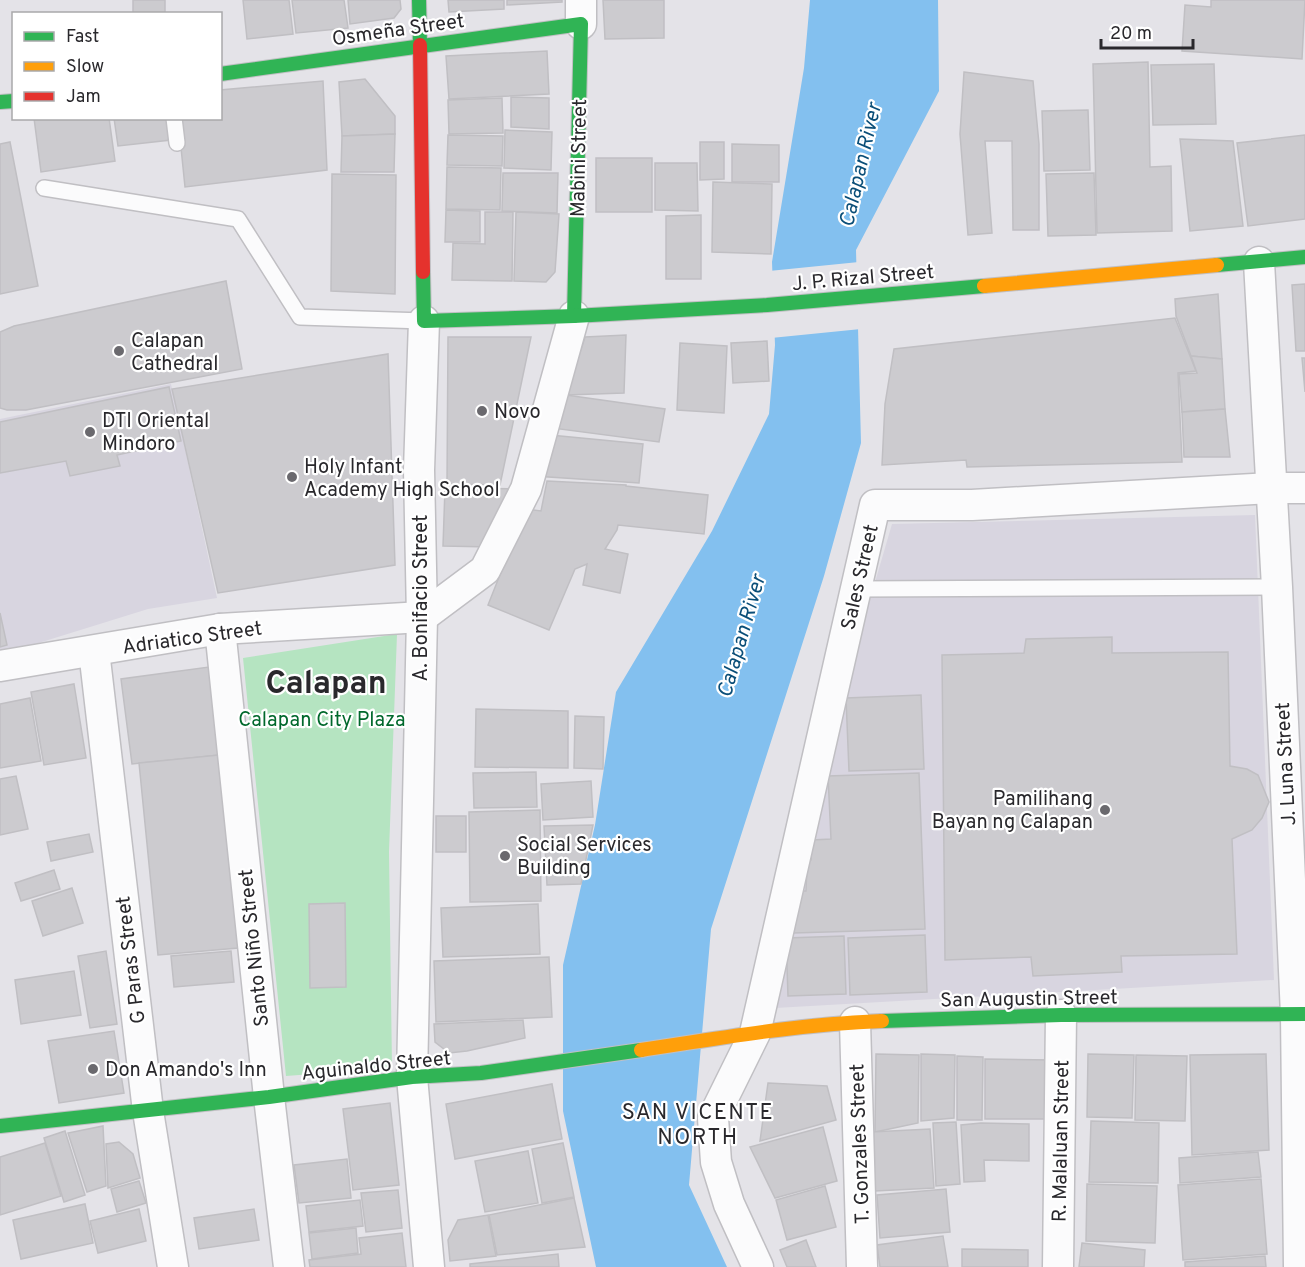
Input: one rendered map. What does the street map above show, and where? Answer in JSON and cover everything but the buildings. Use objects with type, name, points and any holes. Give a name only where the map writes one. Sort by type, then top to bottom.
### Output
[{"type":"main road","name":"A. Bonifacio Street","points":[[419,0],[424,321]]},
{"type":"main road","name":"Osmeña Street","points":[[222,74],[420,45],[581,12]]},
{"type":"main road","name":"Mabini Street","points":[[574,316],[581,12]]},
{"type":"main road","name":"J. P. Rizal Street","points":[[424,321],[574,316],[767,305],[1305,257]]},
{"type":"main road","name":"San Augustin Street","points":[[755,1033],[855,1022],[1061,1015],[1300,1014]]},
{"type":"main road","name":"Aguinaldo Street","points":[[0,1126],[269,1097],[412,1077],[481,1073],[755,1033]]},
{"type":"street","name":"J. Luna Street","points":[[1259,262],[1300,1014],[1299,1267]]},
{"type":"street","points":[[422,617],[485,570],[516,509],[526,489],[574,316]]},
{"type":"street","name":"A. Bonifacio Street","points":[[424,321],[419,470],[422,617],[412,1077],[429,1267]]},
{"type":"street","name":"Sales Street","points":[[758,1267],[729,1204],[716,1162],[713,1118],[755,1033],[875,505],[972,505],[1305,488]]},
{"type":"street","name":"Adriatico Street","points":[[0,666],[220,629],[422,617]]},
{"type":"street","name":"Santo Niño Street","points":[[220,629],[289,1267]]},
{"type":"street","name":"G Paras Street","points":[[94,651],[148,1111],[174,1267]]},
{"type":"street","name":"R. Malaluan Street","points":[[1058,1267],[1061,1015]]},
{"type":"street","name":"T. Gonzales Street","points":[[855,1022],[862,1267]]},
{"type":"lane","points":[[174,120],[177,143]]},
{"type":"lane","points":[[44,188],[238,219],[300,317],[424,321]]},
{"type":"lane","points":[[856,589],[1277,587]]},
{"type":"shaded area","points":[[171,384],[217,598],[148,609],[0,653],[0,419]]},
{"type":"shaded area","name":"Pamilihang Bayan ng Calapan","points":[[1255,515],[1274,980],[775,1008],[770,942],[892,524]]},
{"type":"green space","name":"Calapan City Plaza","points":[[397,634],[389,852],[392,1068],[286,1076],[243,658]]},
{"type":"water","name":"Calapan River","points":[[810,0],[938,0],[939,91],[856,250],[861,443],[824,576],[711,929],[689,1185],[727,1267],[596,1267],[563,1111],[563,965],[595,825],[616,692],[712,531],[769,414],[775,345],[772,262],[804,68]]},
{"type":"pier","points":[[859,262],[861,329],[771,338],[769,271]]},
{"type":"traffic: fast","points":[[419,0],[420,45]]},
{"type":"traffic: fast","points":[[222,74],[581,24],[574,316]]},
{"type":"traffic: fast","points":[[0,102],[12,101]]},
{"type":"traffic: fast","points":[[1217,265],[1305,257]]},
{"type":"traffic: fast","points":[[423,272],[424,321],[574,316],[767,305],[984,286]]},
{"type":"traffic: fast","points":[[882,1021],[1061,1015],[1305,1014]]},
{"type":"traffic: fast","points":[[0,1126],[269,1097],[412,1077],[481,1073],[641,1050]]},
{"type":"traffic: slow","points":[[984,286],[1217,265]]},
{"type":"traffic: slow","points":[[641,1050],[791,1028],[882,1021]]},
{"type":"traffic: jam","points":[[420,45],[423,272]]},
{"type":"place","name":"Calapan Cathedral","points":[[119,351]]},
{"type":"place","name":"Novo","points":[[482,411]]},
{"type":"place","name":"DTI Oriental Mindoro","points":[[90,432]]},
{"type":"place","name":"Holy Infant Academy High School","points":[[292,477]]},
{"type":"place","name":"Pamilihang Bayan ng Calapan","points":[[1105,810]]},
{"type":"place","name":"Social Services Building","points":[[505,856]]},
{"type":"place","name":"Don Amando's Inn","points":[[93,1069]]},
{"type":"district","name":"Calapan","points":[[326,682]]},
{"type":"district","name":"SAN VICENTE NORTH","points":[[698,1124]]}]
